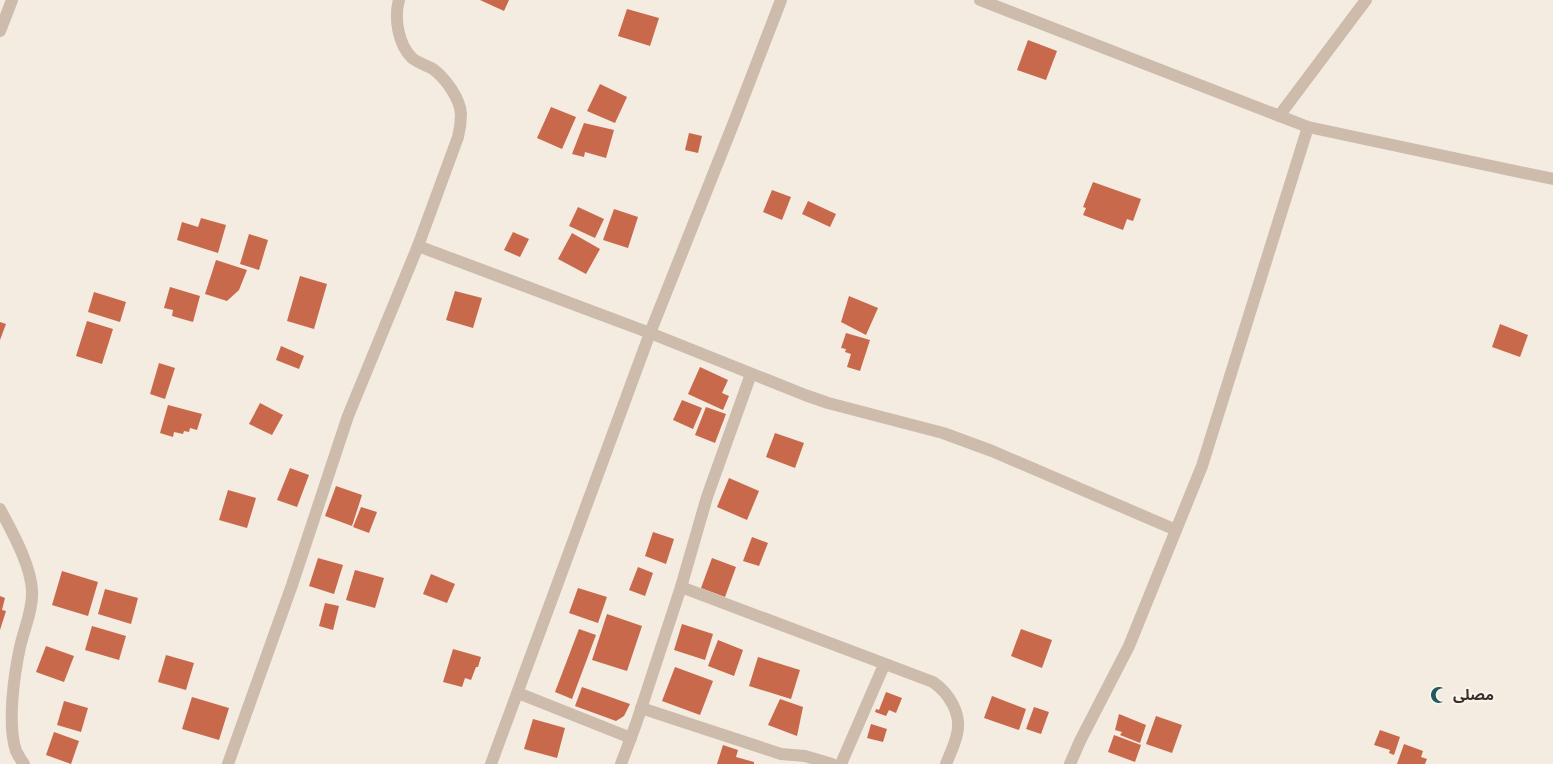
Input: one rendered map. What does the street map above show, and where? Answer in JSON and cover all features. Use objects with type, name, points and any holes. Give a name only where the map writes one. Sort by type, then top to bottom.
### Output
[{"type":"street","points":[[0,31],[12,0]]},
{"type":"street","points":[[228,764],[292,585],[348,416],[418,246],[461,124],[461,112],[456,98],[440,75],[416,61],[406,49],[398,29],[398,0]]},
{"type":"street","points":[[491,764],[650,333],[781,0]]},
{"type":"street","points":[[980,0],[1308,127],[1553,179]]},
{"type":"street","points":[[1279,116],[1366,0]]},
{"type":"street","points":[[1070,764],[1129,646],[1202,466],[1308,127]]},
{"type":"street","points":[[418,246],[650,333],[805,395],[828,403],[943,432],[1176,530]]},
{"type":"street","points":[[621,764],[680,587],[706,497],[751,374]]},
{"type":"street","points":[[0,509],[21,550],[32,586],[29,611],[14,680],[12,717],[12,731],[16,750],[24,764]]},
{"type":"street","points":[[680,587],[933,682],[942,689],[952,703],[959,725],[946,764]]},
{"type":"street","points":[[841,764],[884,665]]},
{"type":"street","points":[[518,693],[631,738]]},
{"type":"street","points":[[641,708],[781,754],[805,756],[832,764]]},
{"type":"building","points":[[480,0],[509,0],[504,11]]},
{"type":"building","points":[[627,9],[659,18],[650,46],[618,36]]},
{"type":"building","points":[[1028,40],[1057,51],[1046,80],[1017,70]]},
{"type":"building","points":[[600,84],[627,97],[615,123],[587,111]]},
{"type":"building","points":[[551,107],[576,117],[562,149],[537,138]]},
{"type":"building","points":[[584,123],[614,130],[606,158],[585,152],[584,157],[572,154]]},
{"type":"building","points":[[689,133],[702,136],[698,153],[685,150]]},
{"type":"building","points":[[1093,182],[1141,199],[1133,221],[1127,219],[1123,230],[1083,215],[1086,208],[1083,207]]},
{"type":"building","points":[[772,190],[791,197],[782,220],[763,212]]},
{"type":"building","points":[[808,201],[836,214],[830,227],[802,214]]},
{"type":"building","points":[[578,207],[604,219],[595,238],[569,226]]},
{"type":"building","points":[[614,209],[638,217],[628,248],[603,240]]},
{"type":"building","points":[[201,218],[226,225],[218,253],[177,240],[182,222],[198,227]]},
{"type":"building","points":[[513,232],[529,239],[520,257],[504,250]]},
{"type":"building","points":[[572,233],[600,249],[586,274],[558,259]]},
{"type":"building","points":[[249,234],[268,240],[259,270],[240,264]]},
{"type":"building","points":[[216,260],[247,270],[239,290],[227,301],[205,294]]},
{"type":"building","points":[[300,276],[327,284],[314,329],[287,321]]},
{"type":"building","points":[[170,287],[200,296],[193,322],[172,316],[173,310],[164,308]]},
{"type":"building","points":[[455,291],[482,298],[473,328],[446,320]]},
{"type":"building","points":[[94,292],[126,302],[120,322],[88,312]]},
{"type":"building","points":[[849,296],[878,308],[866,335],[841,322]]},
{"type":"building","points":[[87,321],[113,329],[102,364],[76,356]]},
{"type":"building","points":[[0,322],[6,324],[0,340]]},
{"type":"building","points":[[1500,324],[1528,335],[1520,357],[1492,347]]},
{"type":"building","points":[[846,333],[870,340],[860,371],[847,367],[851,354],[845,352],[846,349],[841,348]]},
{"type":"building","points":[[281,346],[304,356],[299,369],[276,360]]},
{"type":"building","points":[[159,363],[175,368],[165,399],[150,394]]},
{"type":"building","points":[[700,367],[728,380],[722,393],[729,396],[723,410],[688,394]]},
{"type":"building","points":[[682,400],[702,408],[693,429],[673,420]]},
{"type":"building","points":[[260,403],[283,415],[272,435],[249,424]]},
{"type":"building","points":[[168,405],[202,414],[197,430],[190,428],[189,432],[184,431],[183,434],[174,432],[173,437],[160,433]]},
{"type":"building","points":[[706,407],[726,414],[715,443],[695,435]]},
{"type":"building","points":[[775,433],[804,443],[795,468],[766,457]]},
{"type":"building","points":[[290,468],[309,475],[297,507],[277,500]]},
{"type":"building","points":[[729,478],[759,491],[747,520],[717,507]]},
{"type":"building","points":[[336,486],[362,495],[352,526],[325,516]]},
{"type":"building","points":[[228,490],[256,498],[247,528],[219,520]]},
{"type":"building","points":[[361,507],[377,512],[369,533],[353,527]]},
{"type":"building","points":[[653,532],[674,539],[666,564],[645,556]]},
{"type":"building","points":[[752,537],[768,543],[759,566],[743,561]]},
{"type":"building","points":[[318,558],[343,565],[334,594],[309,586]]},
{"type":"building","points":[[712,558],[736,567],[725,597],[701,588]]},
{"type":"building","points":[[638,567],[653,573],[645,596],[629,590]]},
{"type":"building","points":[[355,570],[384,578],[375,608],[346,600]]},
{"type":"building","points":[[62,571],[98,582],[88,616],[52,605]]},
{"type":"building","points":[[431,574],[455,584],[447,603],[423,594]]},
{"type":"building","points":[[578,588],[607,597],[598,623],[569,613]]},
{"type":"building","points":[[105,589],[138,598],[131,624],[98,614]]},
{"type":"building","points":[[0,596],[5,598],[2,610],[6,611],[0,630]]},
{"type":"building","points":[[325,603],[339,606],[333,630],[319,626]]},
{"type":"building","points":[[607,614],[642,626],[627,671],[592,660]]},
{"type":"building","points":[[682,624],[713,634],[705,660],[674,650]]},
{"type":"building","points":[[92,626],[126,636],[119,660],[85,650]]},
{"type":"building","points":[[579,629],[596,635],[572,699],[555,692]]},
{"type":"building","points":[[1021,629],[1052,640],[1042,668],[1011,656]]},
{"type":"building","points":[[718,640],[743,650],[734,676],[708,666]]},
{"type":"building","points":[[46,646],[74,656],[64,682],[36,672]]},
{"type":"building","points":[[453,649],[481,657],[471,680],[465,678],[462,687],[443,682]]},
{"type":"building","points":[[166,655],[194,663],[186,690],[158,682]]},
{"type":"building","points":[[758,657],[800,670],[791,699],[749,686]]},
{"type":"building","points":[[675,667],[713,681],[700,715],[662,701]]},
{"type":"building","points":[[582,687],[630,704],[624,716],[616,721],[575,706]]},
{"type":"building","points":[[886,692],[902,698],[896,713],[889,710],[886,716],[875,712],[876,709],[879,710]]},
{"type":"building","points":[[992,696],[1026,709],[1019,730],[984,718]]},
{"type":"building","points":[[192,697],[229,708],[219,740],[182,729]]},
{"type":"building","points":[[780,699],[803,707],[797,736],[768,725]]},
{"type":"building","points":[[64,701],[88,708],[81,732],[57,725]]},
{"type":"building","points":[[1034,707],[1049,712],[1041,734],[1026,729]]},
{"type":"building","points":[[1119,714],[1146,725],[1140,743],[1120,735],[1122,732],[1115,730]]},
{"type":"building","points":[[1156,716],[1182,725],[1172,753],[1146,744]]},
{"type":"building","points":[[533,719],[565,728],[557,758],[524,749]]},
{"type":"building","points":[[871,724],[887,729],[883,742],[867,738]]},
{"type":"building","points":[[1380,730],[1400,737],[1394,755],[1389,753],[1390,750],[1374,745]]},
{"type":"building","points":[[54,732],[79,741],[71,764],[46,755]]},
{"type":"building","points":[[1114,735],[1141,745],[1135,762],[1108,752]]},
{"type":"building","points":[[1404,744],[1423,751],[1421,757],[1427,759],[1425,764],[1397,764]]},
{"type":"building","points":[[723,745],[738,750],[736,757],[754,762],[754,764],[717,764]]},
{"type":"place","name":"مصلى","points":[[1439,695]]}]
